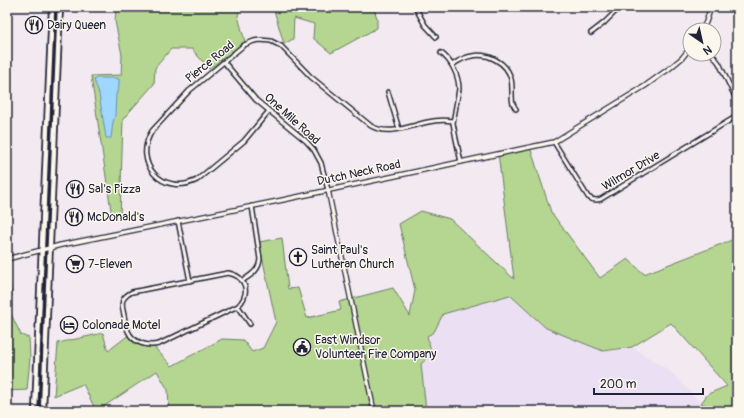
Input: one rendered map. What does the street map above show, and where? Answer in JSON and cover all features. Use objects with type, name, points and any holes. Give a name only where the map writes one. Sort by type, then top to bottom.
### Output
[{"type":"highway","points":[[37,410],[52,7]]},
{"type":"highway","points":[[43,411],[60,7]]},
{"type":"street","points":[[415,7],[425,25],[436,37]]},
{"type":"street","points":[[590,33],[604,24],[620,7]]},
{"type":"street","points":[[706,22],[712,7]]},
{"type":"street","name":"Pierce Road","points":[[269,111],[244,141],[197,180],[183,185],[163,181],[154,174],[148,165],[146,158],[146,147],[149,136],[181,98],[244,45],[260,40],[271,41],[285,49],[296,63],[311,77],[375,129],[384,131],[399,130],[430,121],[453,121]]},
{"type":"street","points":[[441,53],[446,56],[452,65],[459,84],[453,121],[454,133],[461,162]]},
{"type":"street","points":[[452,65],[463,58],[475,55],[486,56],[498,61],[510,74],[512,101],[516,109]]},
{"type":"street","name":"Dutch Neck Road","points":[[7,259],[50,247],[554,142],[659,76],[682,57]]},
{"type":"street","name":"One Mile Road","points":[[224,62],[250,94],[306,141],[314,150],[321,163],[328,190],[374,411]]},
{"type":"street","points":[[718,62],[737,101]]},
{"type":"street","points":[[50,63],[58,64]]},
{"type":"street","points":[[388,92],[399,130]]},
{"type":"street","name":"Wilmor Drive","points":[[554,142],[588,197],[596,201],[737,116]]},
{"type":"street","points":[[242,281],[256,270],[260,263],[252,206]]},
{"type":"street","points":[[178,221],[190,280]]},
{"type":"street","points":[[228,273],[237,276],[242,281],[245,292],[238,306],[159,344],[149,345],[139,343],[131,337],[127,329],[122,301],[132,292],[228,273]]},
{"type":"street","points":[[238,306],[250,324]]},
{"type":"shaded area","points":[[510,295],[546,328],[603,351],[632,347],[670,371],[701,403],[721,411],[421,411],[426,410],[421,364],[432,354],[427,336],[434,332],[443,314]]},
{"type":"green space","points":[[116,7],[240,7],[238,16],[245,42],[209,69],[192,49],[171,49],[155,68],[154,84],[123,119],[120,219],[112,217],[91,76],[121,75],[122,55],[115,21]]},
{"type":"green space","points":[[273,7],[373,7],[377,18],[377,28],[331,53],[313,38],[314,24],[294,18],[293,39],[284,44]]},
{"type":"green space","points":[[530,147],[551,212],[600,278],[628,259],[644,274],[737,238],[737,411],[721,411],[701,403],[708,394],[727,386],[671,323],[632,347],[603,351],[546,328],[510,295],[443,314],[434,332],[427,336],[432,354],[421,364],[426,410],[169,411],[168,390],[157,371],[97,411],[83,384],[54,396],[58,343],[103,333],[108,351],[130,334],[153,346],[172,366],[222,339],[243,340],[252,352],[263,348],[276,322],[259,242],[282,238],[288,289],[298,288],[307,318],[341,310],[339,302],[393,288],[410,316],[415,290],[399,224],[421,211],[450,219],[514,279],[498,153]]},
{"type":"green space","points":[[7,269],[12,296],[7,296]]},
{"type":"green space","points":[[7,300],[10,312],[21,335],[29,338],[30,358],[27,390],[7,391]]},
{"type":"water","points":[[96,78],[119,79],[111,138],[106,138],[99,94],[94,80]]},
{"type":"place","name":"Dairy Queen","points":[[34,25]]},
{"type":"place","name":"Sal's Pizza","points":[[75,189]]},
{"type":"place","name":"McDonald's","points":[[74,217]]},
{"type":"place","name":"Saint Paul's Lutheran Church","points":[[298,257]]},
{"type":"place","name":"7-Eleven","points":[[75,264]]},
{"type":"place","name":"Colonade Motel","points":[[69,325]]},
{"type":"place","name":"East Windsor Volunteer Fire Company","points":[[302,347]]}]
